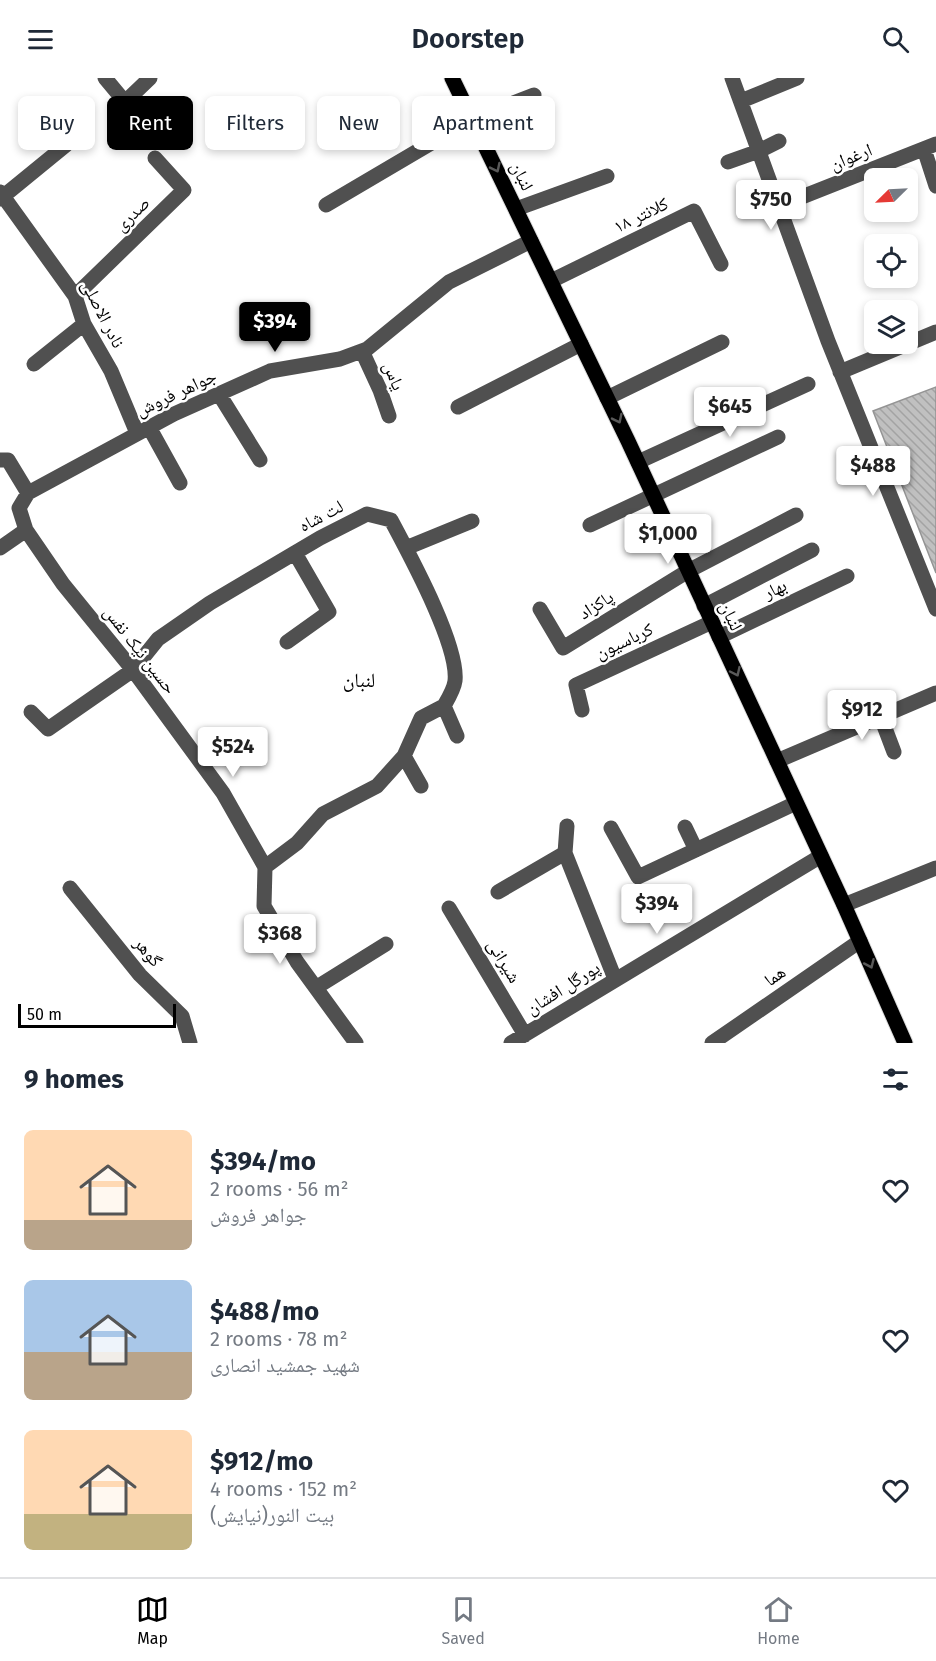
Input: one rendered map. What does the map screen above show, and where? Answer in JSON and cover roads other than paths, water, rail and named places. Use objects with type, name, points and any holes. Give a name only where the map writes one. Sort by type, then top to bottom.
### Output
[{"type":"main road","name":"لنبان","points":[[452,78],[461,96]]},
{"type":"main road","name":"لنبان","points":[[487,150],[638,462],[844,905],[905,1043]]},
{"type":"street","points":[[105,78],[125,102],[150,78]]},
{"type":"street","points":[[732,78],[840,372],[936,609]]},
{"type":"street","points":[[741,101],[797,78]]},
{"type":"street","points":[[728,162],[779,141]]},
{"type":"street","points":[[930,146],[936,186]]},
{"type":"street","name":"ارغوان","points":[[780,206],[930,146]]},
{"type":"street","points":[[1,196],[60,150]]},
{"type":"street","points":[[326,205],[419,150]]},
{"type":"street","name":"صدری","points":[[75,296],[184,190],[155,158]]},
{"type":"street","points":[[516,209],[607,176]]},
{"type":"street","name":"نادر الاصلی","points":[[1,196],[75,296],[84,324],[143,430],[180,483]]},
{"type":"street","name":"کلانتر ۱۸","points":[[551,281],[694,211],[721,264]]},
{"type":"street","name":"جواهر فروش","points":[[28,493],[143,430],[270,371],[340,359],[362,351],[397,326],[449,282],[531,241]]},
{"type":"street","points":[[34,364],[84,324]]},
{"type":"street","points":[[840,372],[936,332]]},
{"type":"street","points":[[607,398],[722,342]]},
{"type":"street","points":[[458,407],[581,344]]},
{"type":"street","name":"یاس","points":[[362,351],[389,416]]},
{"type":"street","points":[[638,462],[808,384]]},
{"type":"street","points":[[219,394],[260,460]]},
{"type":"street","points":[[590,525],[778,437]]},
{"type":"street","points":[[0,460],[8,460],[28,493],[19,508],[26,530],[0,548]]},
{"type":"street","name":"لت شاه","points":[[31,712],[48,729],[133,670],[158,639],[210,603],[320,538],[367,514],[391,520],[453,652],[456,682],[444,706]]},
{"type":"street","points":[[688,571],[796,515]]},
{"type":"street","points":[[406,548],[472,521]]},
{"type":"street","name":"حسین نیک نفس","points":[[26,530],[63,584],[133,670],[224,793],[265,867]]},
{"type":"street","points":[[704,606],[812,550]]},
{"type":"street","points":[[287,642],[329,612],[295,553]]},
{"type":"street","name":"پاکزاد","points":[[540,609],[563,648],[688,571]]},
{"type":"street","name":"بهار","points":[[719,637],[847,576]]},
{"type":"street","name":"کرباسیون","points":[[582,710],[576,685],[712,622]]},
{"type":"street","points":[[777,761],[936,693]]},
{"type":"street","points":[[356,1043],[297,962],[264,906],[265,867],[297,843],[323,814],[377,786],[404,756],[421,718],[444,706],[457,736]]},
{"type":"street","points":[[880,715],[894,752]]},
{"type":"street","points":[[404,756],[421,786]]},
{"type":"street","points":[[611,828],[638,877],[796,803]]},
{"type":"street","points":[[567,826],[565,853],[615,979]]},
{"type":"street","points":[[685,827],[696,850]]},
{"type":"street","points":[[498,892],[565,853]]},
{"type":"street","name":"پورگل افشان","points":[[518,1039],[820,856]]},
{"type":"street","points":[[844,905],[936,868]]},
{"type":"street","name":"گوهر","points":[[70,888],[141,975],[182,1016],[190,1043]]},
{"type":"street","name":"شیرانی","points":[[449,908],[518,1039]]},
{"type":"street","name":"هما","points":[[712,1043],[860,941]]},
{"type":"street","points":[[317,987],[386,944]]},
{"type":"district","name":"لنبان","points":[[359,680]]}]
